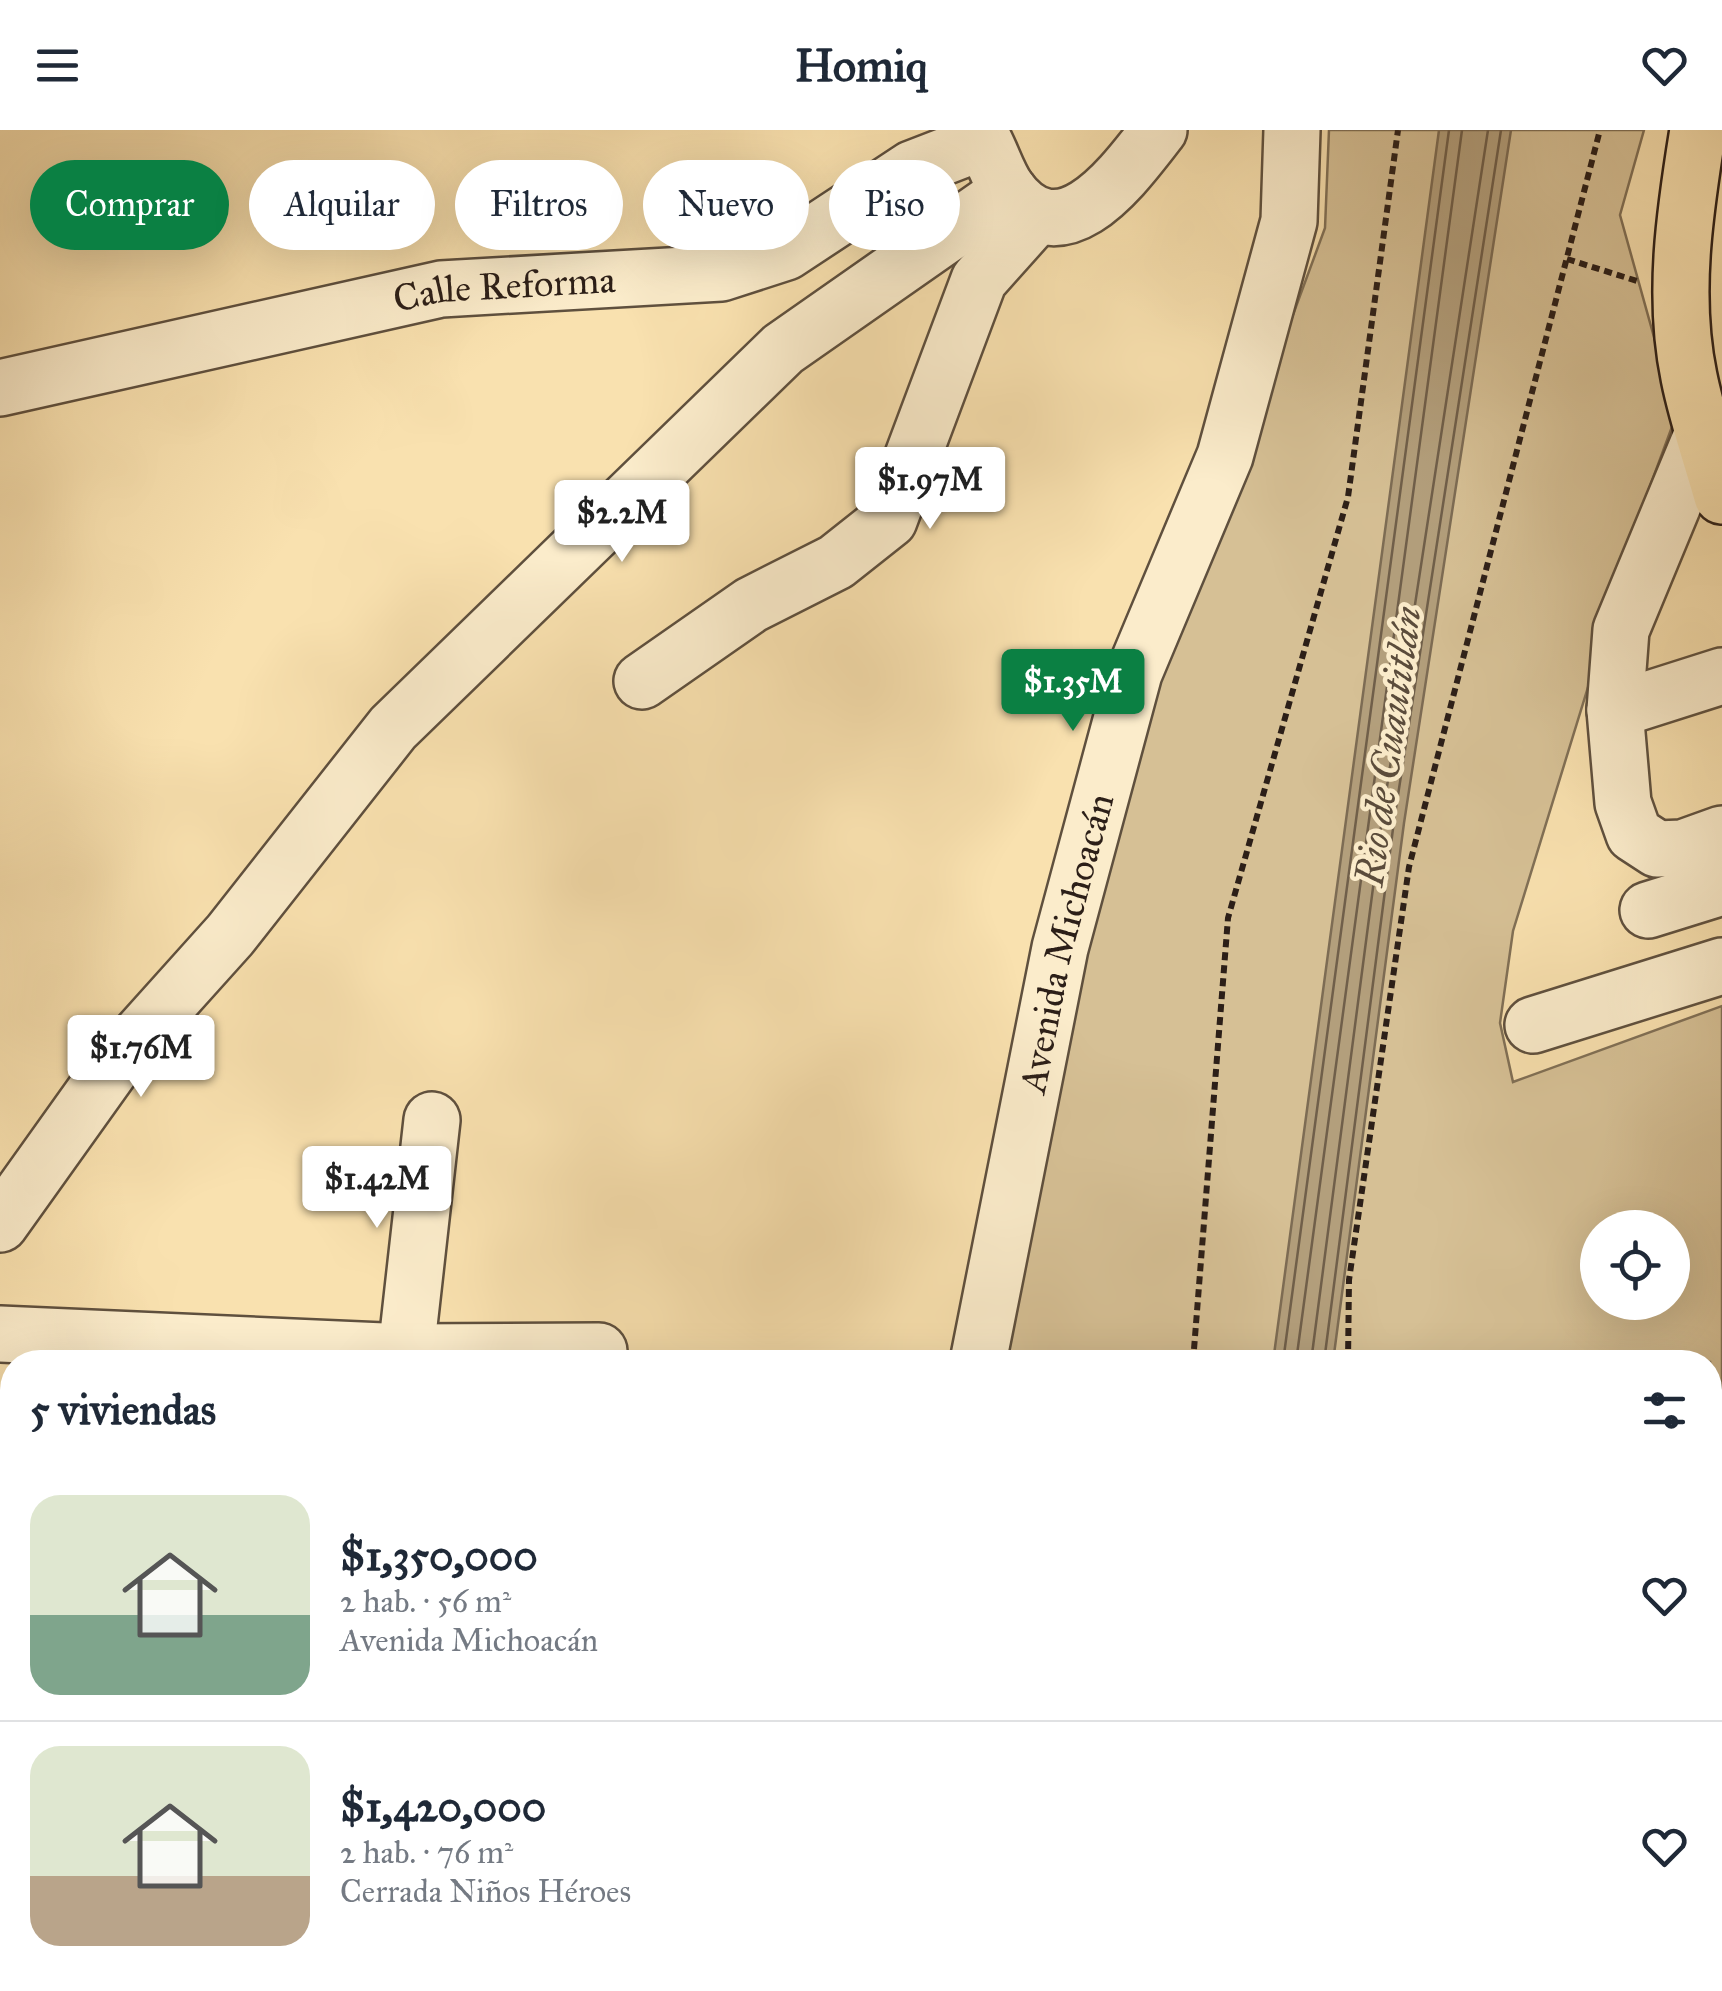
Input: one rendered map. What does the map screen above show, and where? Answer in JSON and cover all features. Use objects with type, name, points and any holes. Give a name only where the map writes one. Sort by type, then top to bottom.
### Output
[{"type":"main road","points":[[1698,130],[1688,193],[1681,294],[1688,375],[1722,496]]},
{"type":"street","points":[[0,1224],[115,1063],[230,935],[393,728],[783,349],[1023,203],[1070,218],[1113,188],[1159,130]]},
{"type":"street","name":"Avenida Michoacán","points":[[980,1350],[1060,948],[1134,673],[1225,456],[1289,221],[1292,130]]},
{"type":"street","name":"Calle Reforma","points":[[0,388],[441,289],[721,273],[786,252],[912,169],[984,140],[1023,203]]},
{"type":"street","points":[[642,680],[752,605],[836,562],[889,520],[979,280],[1023,203]]},
{"type":"street","points":[[1704,430],[1621,630],[1616,710],[1623,803],[1634,834],[1657,849],[1683,848],[1722,834]]},
{"type":"street","points":[[1616,710],[1722,676]]},
{"type":"street","points":[[1648,910],[1722,887]]},
{"type":"street","points":[[1533,1026],[1722,966]]},
{"type":"street","points":[[406,1350],[432,1120]]},
{"type":"street","points":[[0,1334],[361,1350]]},
{"type":"path","points":[[1194,1350],[1228,918],[1348,496],[1398,130]]},
{"type":"path","points":[[1348,1350],[1349,1280],[1409,868],[1600,130]]},
{"type":"path","points":[[1567,259],[1681,294]]},
{"type":"shaded area","points":[[1329,130],[1644,130],[1620,215],[1676,416],[1649,489],[1513,931],[1500,1023],[1513,1082],[1722,1006],[1722,1350],[1004,1350],[1075,989],[1156,686],[1325,228]]},
{"type":"water","name":"Rio de Cuautitlán","points":[[1439,130],[1511,130],[1404,823],[1335,1350],[1275,1350]]}]
